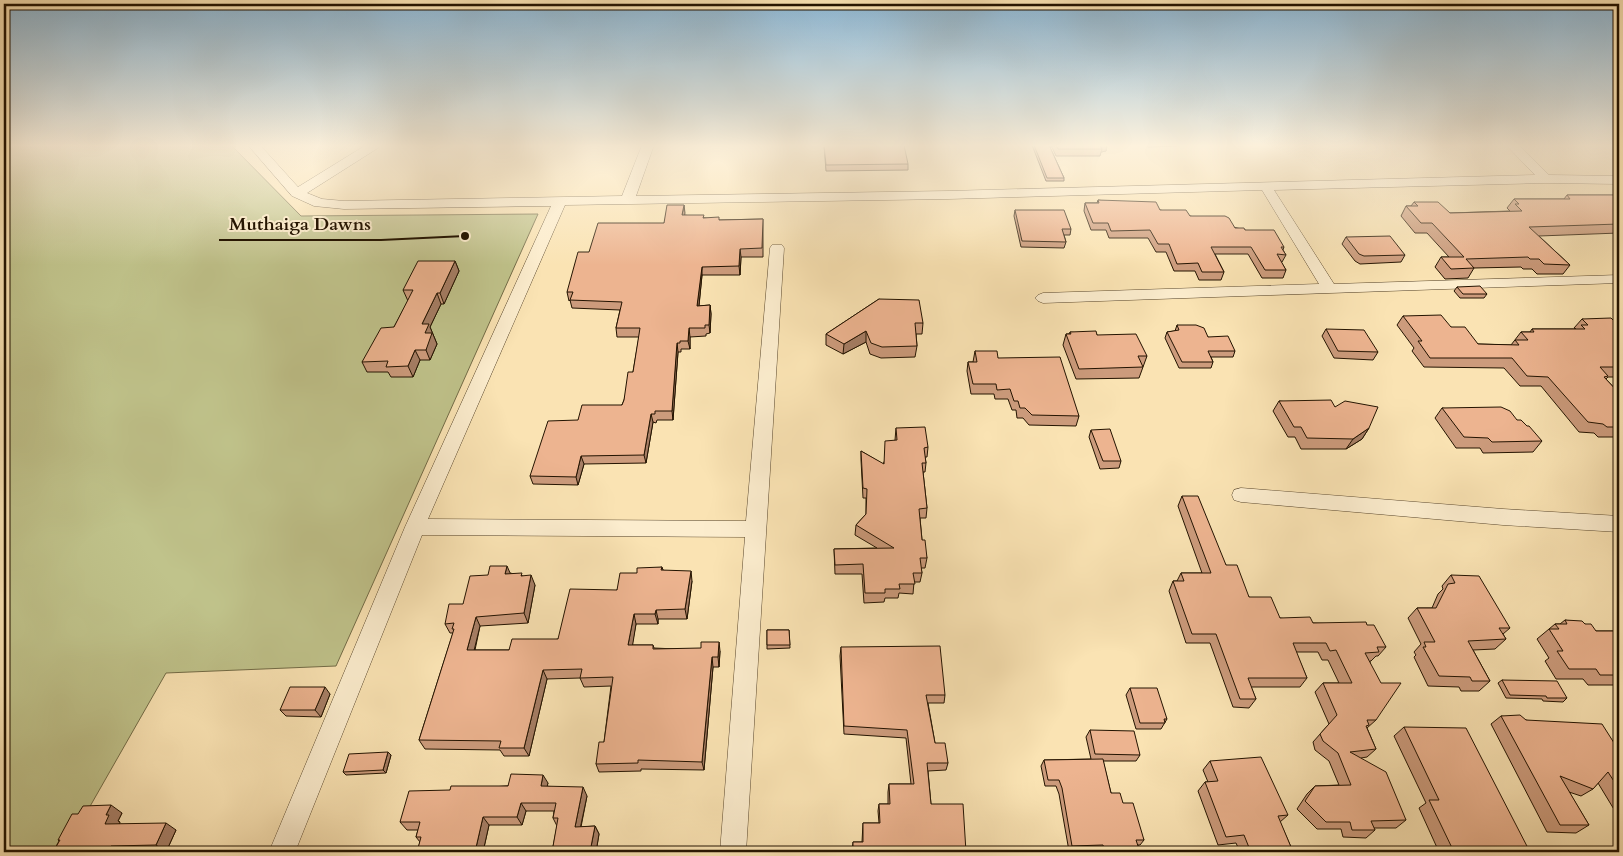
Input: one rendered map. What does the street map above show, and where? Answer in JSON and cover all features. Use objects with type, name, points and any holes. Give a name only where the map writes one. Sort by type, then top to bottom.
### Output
[{"type":"street","points":[[290,185],[297,193],[319,203],[344,206],[948,196],[1338,185]]},
{"type":"street","points":[[297,193],[310,185]]},
{"type":"street","points":[[628,200],[633,185]]},
{"type":"street","points":[[1266,187],[1329,288]]},
{"type":"street","points":[[282,852],[415,527],[560,201]]},
{"type":"street","points":[[733,852],[755,529],[777,248]]},
{"type":"street","points":[[1043,298],[1619,279]]},
{"type":"street","points":[[1241,495],[1503,518],[1619,524]]},
{"type":"street","points":[[415,527],[755,529]]},
{"type":"green space","points":[[4,185],[270,185],[301,216],[538,214],[336,666],[166,673],[64,852],[4,852]]},
{"type":"building","points":[[1567,195],[1619,195],[1619,224],[1529,227],[1570,265],[1544,264],[1539,259],[1530,259],[1528,257],[1466,259],[1474,268],[1451,269],[1441,257],[1464,257],[1432,223],[1421,223],[1406,206],[1418,206],[1414,202],[1438,202],[1450,213],[1522,211],[1515,204],[1519,204],[1514,199],[1570,199]]},
{"type":"building","points":[[1098,200],[1156,202],[1160,210],[1186,210],[1190,216],[1225,216],[1229,218],[1235,228],[1274,230],[1284,247],[1281,247],[1286,255],[1277,254],[1286,270],[1265,270],[1251,247],[1211,247],[1224,272],[1202,272],[1198,263],[1177,264],[1169,244],[1158,244],[1150,230],[1111,231],[1108,223],[1093,223],[1085,203],[1099,203]]},
{"type":"building","points":[[667,205],[684,205],[682,215],[704,215],[703,218],[719,217],[719,220],[763,219],[762,248],[740,249],[739,266],[702,267],[697,306],[710,305],[709,325],[705,325],[705,328],[689,328],[688,341],[677,343],[672,411],[655,411],[655,414],[651,414],[644,455],[581,456],[576,477],[530,476],[548,421],[578,420],[582,405],[622,405],[628,372],[633,372],[640,328],[616,328],[622,302],[570,300],[573,292],[567,292],[578,252],[589,252],[598,223],[664,223]]},
{"type":"building","points":[[1015,210],[1064,210],[1071,229],[1062,229],[1066,242],[1022,241]]},
{"type":"building","points":[[1390,236],[1405,255],[1364,256],[1359,254],[1346,237]]},
{"type":"building","points":[[418,261],[455,261],[440,293],[437,293],[422,324],[429,324],[425,333],[432,333],[426,350],[415,350],[408,366],[386,367],[388,361],[362,362],[381,328],[394,327],[413,290],[403,290]]},
{"type":"building","points":[[1480,286],[1487,294],[1463,294],[1457,287]]},
{"type":"building","points":[[879,299],[919,300],[923,323],[915,323],[917,346],[882,347],[871,343],[866,331],[844,344],[826,334]]},
{"type":"building","points":[[1441,315],[1451,327],[1465,327],[1478,344],[1519,345],[1515,340],[1528,340],[1521,332],[1534,332],[1532,329],[1585,329],[1581,325],[1588,325],[1582,319],[1611,318],[1619,326],[1619,367],[1600,367],[1608,376],[1604,377],[1619,393],[1619,427],[1607,427],[1603,424],[1588,422],[1548,377],[1527,376],[1512,358],[1430,358],[1418,341],[1422,341],[1403,316]]},
{"type":"building","points":[[1177,325],[1196,325],[1204,328],[1208,337],[1228,336],[1235,351],[1208,351],[1213,362],[1182,362],[1167,332],[1179,330]]},
{"type":"building","points":[[1326,329],[1364,330],[1378,352],[1338,351]]},
{"type":"building","points":[[1096,331],[1097,335],[1136,334],[1147,356],[1138,356],[1143,367],[1079,369],[1066,334],[1071,334],[1070,332]]},
{"type":"building","points":[[975,351],[997,351],[998,358],[1060,357],[1079,416],[1032,415],[1025,408],[1020,408],[1018,401],[1014,401],[1010,389],[997,390],[996,384],[973,384],[968,362],[977,362]]},
{"type":"building","points":[[1331,400],[1335,407],[1345,401],[1378,407],[1369,428],[1353,439],[1307,438],[1301,427],[1294,427],[1279,401]]},
{"type":"building","points":[[1501,407],[1510,411],[1517,420],[1521,420],[1529,426],[1542,441],[1492,442],[1488,438],[1464,437],[1442,408]]},
{"type":"building","points":[[925,427],[928,447],[924,448],[926,463],[922,463],[927,508],[919,509],[922,540],[925,540],[927,558],[920,558],[922,573],[913,573],[915,584],[899,584],[900,589],[885,589],[885,593],[865,593],[863,564],[835,565],[834,549],[894,548],[856,525],[866,514],[867,489],[863,488],[861,451],[884,464],[885,441],[897,440],[896,428]]},
{"type":"building","points":[[1110,429],[1121,461],[1103,461],[1091,430]]},
{"type":"building","points":[[1182,496],[1198,496],[1226,565],[1237,565],[1249,597],[1271,597],[1280,618],[1310,617],[1313,623],[1366,622],[1367,625],[1374,625],[1386,647],[1377,647],[1379,652],[1365,653],[1381,683],[1401,683],[1376,720],[1367,720],[1369,725],[1366,726],[1376,749],[1350,752],[1386,772],[1406,820],[1371,821],[1375,830],[1352,830],[1350,822],[1326,822],[1305,801],[1315,786],[1351,785],[1338,753],[1323,741],[1320,734],[1337,715],[1323,683],[1352,683],[1336,650],[1330,651],[1326,643],[1293,643],[1307,678],[1248,678],[1256,699],[1240,699],[1216,634],[1192,634],[1173,581],[1184,581],[1181,573],[1211,573]]},
{"type":"building","points":[[490,566],[507,566],[505,574],[522,573],[521,576],[531,575],[524,613],[476,617],[467,650],[509,650],[512,639],[558,639],[570,589],[617,590],[620,573],[637,573],[637,568],[662,567],[661,570],[691,571],[685,609],[656,610],[655,614],[634,614],[628,645],[653,645],[653,649],[701,648],[701,642],[719,642],[718,657],[712,657],[702,762],[638,760],[638,763],[596,764],[599,742],[604,742],[613,677],[580,678],[582,669],[543,670],[524,748],[499,748],[501,741],[419,740],[454,629],[452,629],[454,623],[445,624],[449,604],[463,604],[470,576],[488,575]]},
{"type":"building","points":[[1451,575],[1479,576],[1510,628],[1499,628],[1506,639],[1468,641],[1490,681],[1472,681],[1470,677],[1439,676],[1423,647],[1426,647],[1424,642],[1435,642],[1417,608],[1436,608],[1448,584],[1455,583]]},
{"type":"building","points":[[1565,620],[1582,621],[1585,624],[1591,624],[1596,631],[1619,631],[1619,675],[1600,675],[1596,669],[1569,669],[1557,651],[1563,651],[1549,629],[1559,629],[1555,624],[1567,624]]},
{"type":"building","points":[[767,630],[789,630],[790,645],[767,645]]},
{"type":"building","points":[[940,646],[945,695],[926,695],[935,743],[945,743],[948,763],[927,763],[931,804],[963,804],[966,852],[853,852],[853,842],[863,842],[863,823],[880,823],[879,804],[890,804],[889,784],[914,784],[907,730],[844,726],[841,647]]},
{"type":"building","points":[[1502,680],[1557,681],[1567,698],[1510,695]]},
{"type":"building","points":[[290,687],[325,687],[315,710],[280,710]]},
{"type":"building","points":[[1130,688],[1157,688],[1167,719],[1164,719],[1165,723],[1140,723]]},
{"type":"building","points":[[1520,715],[1526,720],[1602,724],[1616,746],[1619,746],[1619,789],[1608,772],[1593,789],[1560,776],[1589,825],[1560,825],[1501,716]]},
{"type":"building","points":[[1404,727],[1466,728],[1530,852],[1454,852],[1429,800],[1439,800]]},
{"type":"building","points":[[1090,730],[1134,731],[1140,755],[1095,754]]},
{"type":"building","points":[[388,752],[383,770],[343,772],[349,754]]},
{"type":"building","points":[[1261,757],[1288,815],[1278,816],[1291,847],[1250,850],[1244,835],[1226,837],[1205,782],[1218,781],[1210,761]]},
{"type":"building","points":[[1103,759],[1111,793],[1120,793],[1123,803],[1133,803],[1144,840],[1136,840],[1140,852],[1105,852],[1103,845],[1072,846],[1062,788],[1059,780],[1048,780],[1044,760]]},
{"type":"building","points":[[511,774],[543,775],[541,786],[583,787],[575,827],[595,826],[590,852],[552,852],[558,818],[553,818],[556,803],[521,803],[517,817],[483,817],[475,852],[417,852],[421,837],[416,837],[420,822],[400,822],[409,791],[450,790],[451,786],[508,786]]},
{"type":"building","points":[[111,805],[106,815],[109,815],[105,824],[166,823],[156,845],[111,846],[107,852],[53,852],[72,814],[78,814],[83,806]]},
{"type":"place","name":"Muthaiga Dawns","points":[[465,236]]}]
